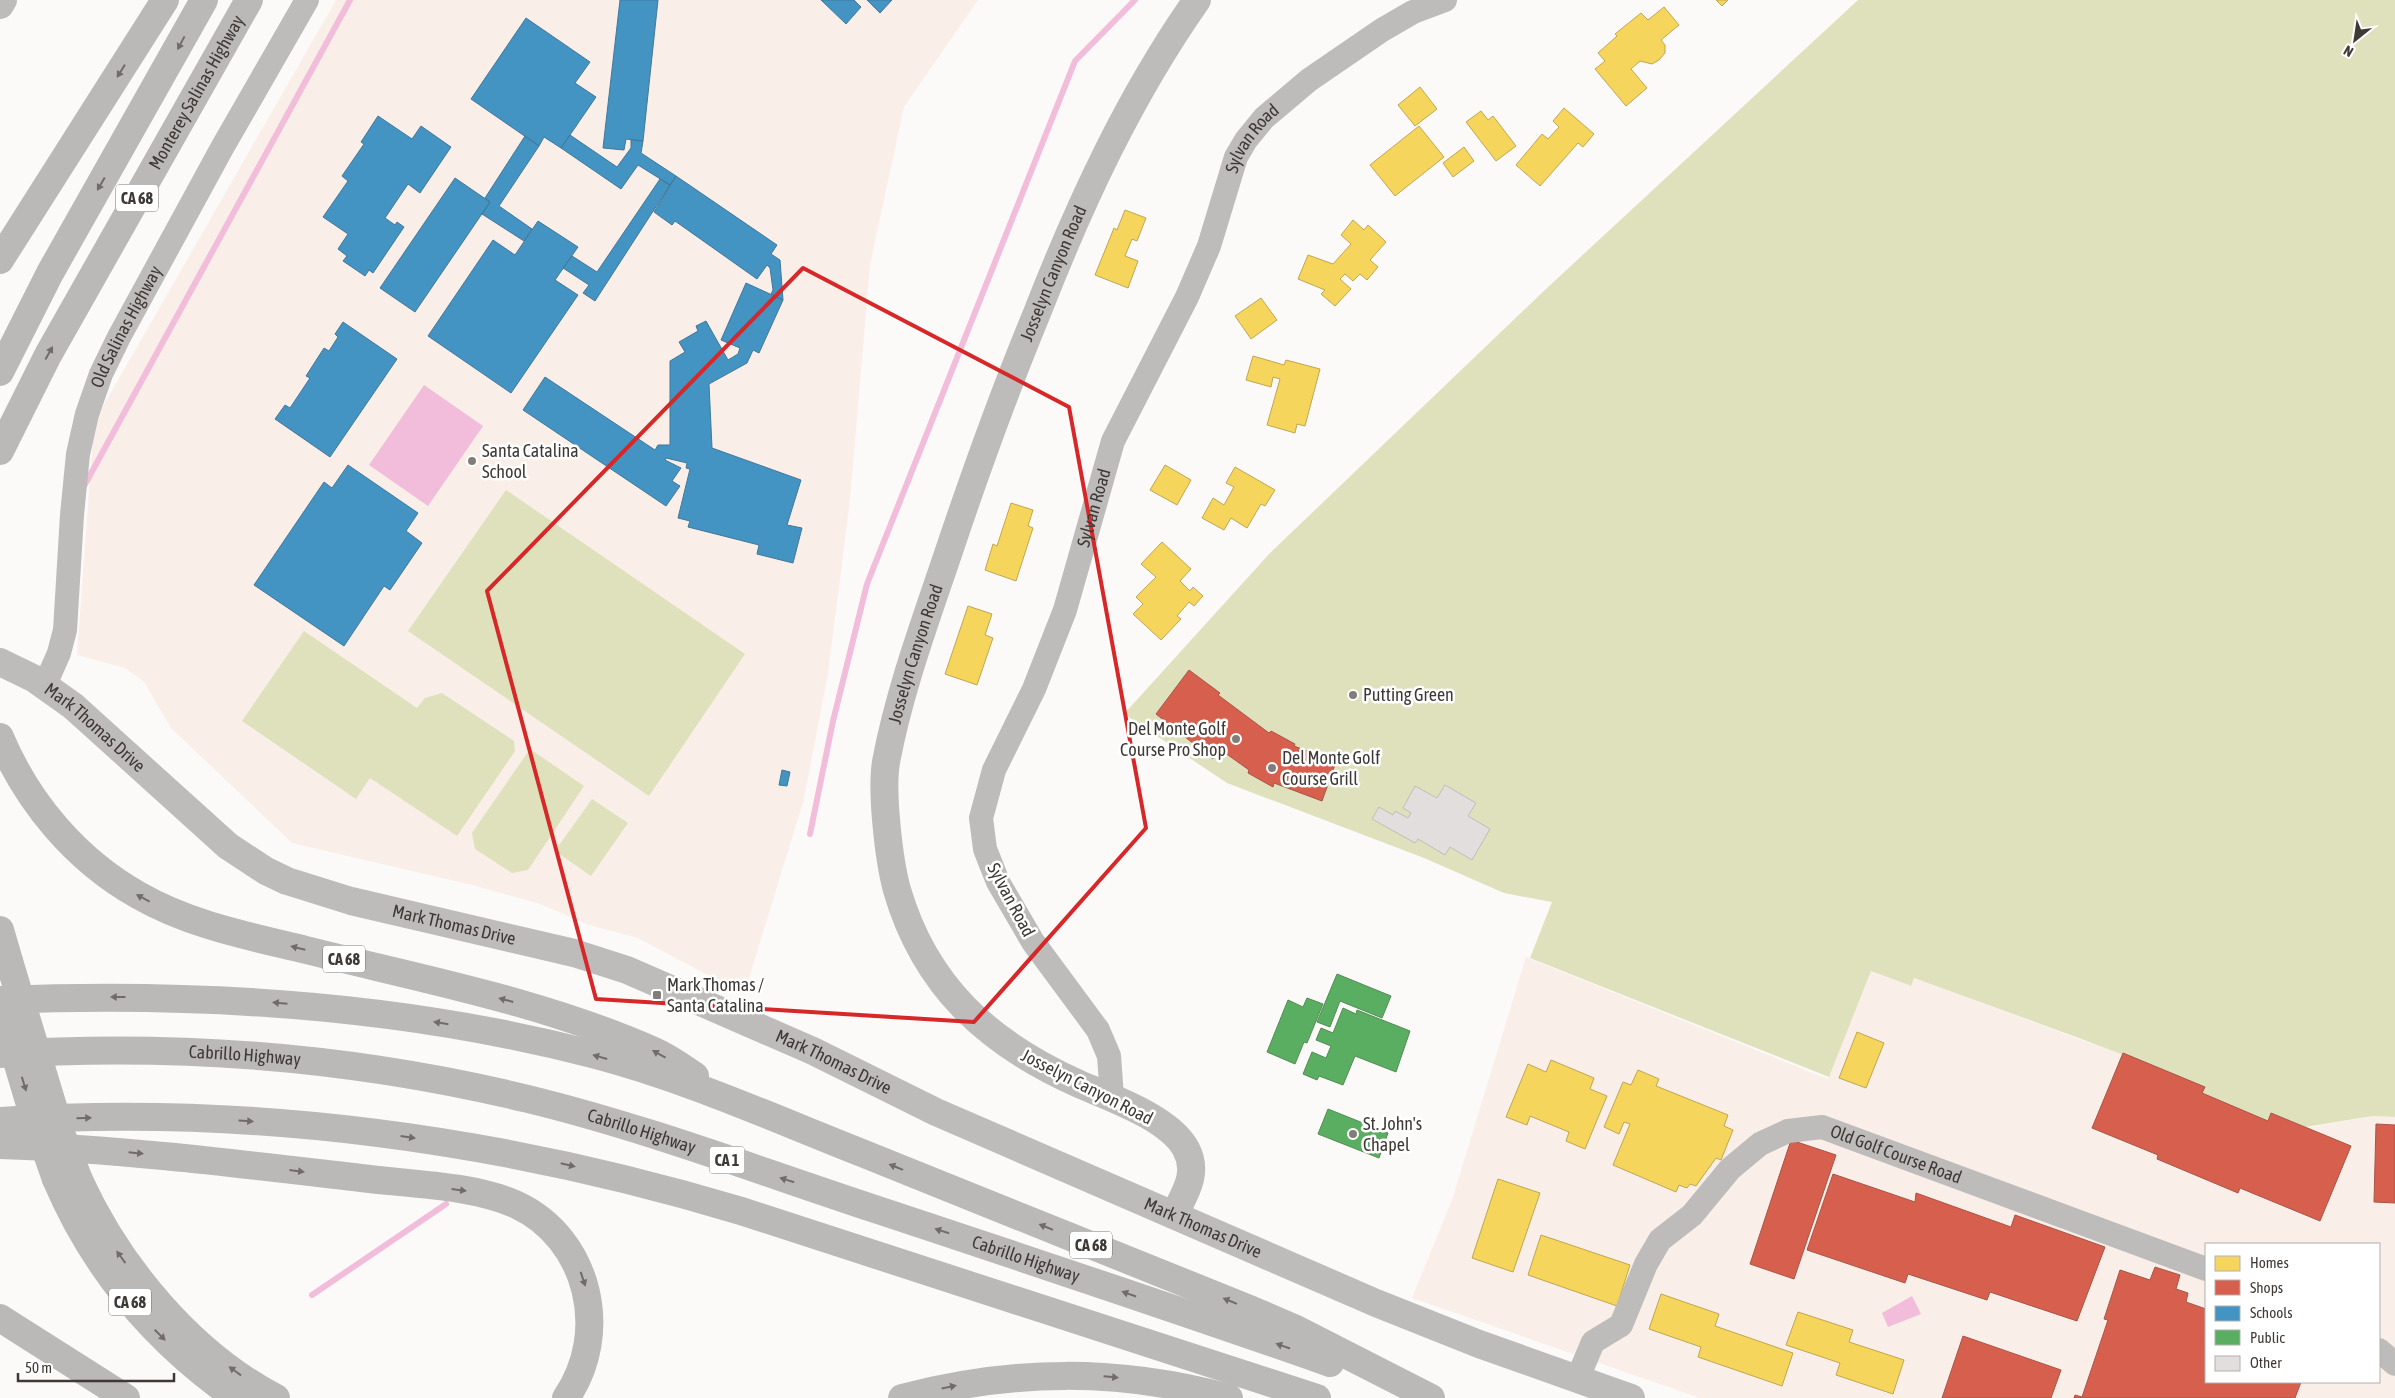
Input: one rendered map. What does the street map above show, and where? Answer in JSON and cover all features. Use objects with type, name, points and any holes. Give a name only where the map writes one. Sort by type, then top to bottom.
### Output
[{"type":"highway","points":[[0,260],[166,0]]},
{"type":"highway","name":"CA 68","points":[[0,372],[50,273],[204,0]]},
{"type":"highway","name":"Monterey Salinas Highway","points":[[27,396],[249,0]]},
{"type":"highway","points":[[0,276],[54,178]]},
{"type":"highway","points":[[0,451],[27,396]]},
{"type":"highway","name":"CA 68","points":[[0,471],[10,437],[27,396]]},
{"type":"highway","name":"CA 68","points":[[0,737],[24,785],[66,838],[106,874],[157,905],[220,929],[507,1000],[581,1023],[656,1051],[746,1107],[1252,1310],[1294,1328],[1429,1398]]},
{"type":"highway","points":[[0,930],[58,1126],[67,1180],[132,1272],[161,1306],[212,1353],[276,1398]]},
{"type":"highway","points":[[0,1000],[104,997],[224,1000],[324,1007],[388,1015],[506,1035],[595,1055],[640,1068],[746,1107]]},
{"type":"highway","name":"CA 68","points":[[0,1004],[31,1108],[67,1180],[67,1206],[90,1247],[130,1303],[181,1355],[236,1398]]},
{"type":"highway","name":"Cabrillo Highway","points":[[0,1054],[128,1051],[254,1055],[395,1072],[530,1100],[669,1140],[1190,1314],[1429,1398]]},
{"type":"highway","points":[[0,1121],[160,1117],[295,1124],[431,1140],[565,1164],[653,1186],[750,1214],[1318,1398]]},
{"type":"highway","points":[[0,1145],[126,1152],[306,1172],[466,1191],[496,1197],[517,1205],[546,1224],[564,1242],[577,1264],[587,1294],[590,1312],[589,1338],[582,1366],[566,1398]]},
{"type":"highway","points":[[0,1318],[126,1398]]},
{"type":"highway","points":[[902,1398],[987,1380],[1076,1374],[1154,1381],[1229,1398]]},
{"type":"street","points":[[0,5],[3,0]]},
{"type":"street","name":"Old Salinas Highway","points":[[45,685],[59,653],[65,630],[76,467],[87,414],[98,380],[119,337],[222,148],[306,0]]},
{"type":"street","name":"Josselyn Canyon Road","points":[[1174,1215],[1188,1187],[1193,1167],[1185,1146],[1166,1128],[1112,1098],[1040,1066],[1012,1048],[982,1026],[954,1000],[929,965],[910,929],[896,887],[885,806],[885,765],[916,649],[960,518],[1013,372],[1061,251],[1121,125],[1153,67],[1197,0]]},
{"type":"street","name":"Sylvan Road","points":[[1112,1098],[1109,1056],[1098,1030],[1033,942],[998,882],[984,850],[981,818],[994,770],[1034,689],[1065,610],[1113,441],[1187,297],[1209,246],[1236,157],[1246,140],[1264,118],[1309,80],[1382,30],[1414,12],[1445,0]]},
{"type":"street","name":"Mark Thomas Drive","points":[[7,665],[45,685],[89,719],[161,787],[228,846],[266,871],[287,881],[328,895],[574,953],[610,964],[813,1051],[936,1112],[1436,1328],[1631,1398]]},
{"type":"street","name":"Old Golf Course Road","points":[[1578,1380],[1593,1342],[1621,1325],[1646,1264],[1660,1240],[1692,1215],[1730,1169],[1760,1144],[1788,1131],[1822,1127],[2205,1269]]},
{"type":"street","points":[[2380,1351],[2395,1364]]},
{"type":"highlighted area","points":[[803,268],[1069,407],[1146,828],[974,1022],[596,999],[487,591]]},
{"type":"shaded area","name":"Santa Catalina School","points":[[336,0],[978,0],[904,107],[870,265],[850,500],[828,673],[804,799],[745,991],[722,983],[638,938],[589,925],[540,904],[472,885],[292,843],[171,728],[144,682],[125,668],[77,655],[94,422]]},
{"type":"shaded area","points":[[424,385],[483,426],[428,506],[369,465]]},
{"type":"shaded area","points":[[1526,957],[1828,1079],[1871,971],[1910,986],[1914,978],[2087,1042],[2123,1053],[2205,1087],[2268,1121],[2271,1113],[2306,1128],[2372,1116],[2395,1117],[2395,1398],[1700,1398],[1412,1298],[1452,1200]]},
{"type":"shaded area","points":[[1912,1296],[1921,1314],[1888,1327],[1882,1313]]},
{"type":"green space","points":[[1858,0],[2395,0],[2395,1117],[2372,1116],[2306,1127],[2271,1113],[2268,1121],[2202,1093],[2204,1087],[2096,1044],[1914,978],[1911,986],[1871,971],[1829,1077],[1530,958],[1552,902],[1504,893],[1424,858],[1227,783],[1124,714],[1270,553],[1547,288]]},
{"type":"green space","points":[[506,490],[745,654],[649,796],[408,631]]},
{"type":"green space","points":[[304,631],[417,708],[425,698],[442,693],[514,741],[515,751],[457,836],[370,778],[356,799],[242,721]]},
{"type":"green space","points":[[530,749],[584,786],[528,870],[512,873],[475,849],[472,833]]},
{"type":"green space","points":[[592,799],[628,823],[591,876],[555,851]]},
{"type":"building: Homes","points":[[1716,0],[1728,0],[1722,6]]},
{"type":"building: Homes","points":[[1664,7],[1679,25],[1661,40],[1665,45],[1665,53],[1659,60],[1652,64],[1640,61],[1631,69],[1647,88],[1626,106],[1595,69],[1605,61],[1598,53],[1617,36],[1615,34],[1641,13],[1648,20]]},
{"type":"building: Homes","points":[[1420,87],[1437,109],[1415,126],[1398,105]]},
{"type":"building: Homes","points":[[1564,108],[1594,134],[1583,147],[1578,143],[1540,186],[1516,165],[1542,134],[1548,139],[1559,127],[1553,121]]},
{"type":"building: Homes","points":[[1481,111],[1488,120],[1493,116],[1516,146],[1496,161],[1466,122]]},
{"type":"building: Homes","points":[[1419,126],[1444,157],[1395,196],[1370,165]]},
{"type":"building: Homes","points":[[1464,147],[1474,161],[1453,177],[1443,163]]},
{"type":"building: Homes","points":[[1125,210],[1146,218],[1137,241],[1132,239],[1125,256],[1138,261],[1128,288],[1095,275],[1114,228],[1117,230]]},
{"type":"building: Homes","points":[[1353,220],[1364,230],[1368,225],[1386,242],[1370,260],[1378,267],[1367,280],[1360,274],[1353,281],[1345,274],[1340,279],[1351,289],[1335,306],[1321,294],[1325,290],[1298,279],[1308,255],[1333,264],[1351,244],[1341,235]]},
{"type":"building: Homes","points":[[1261,298],[1277,320],[1251,339],[1235,316]]},
{"type":"building: Homes","points":[[1253,356],[1284,365],[1286,360],[1320,369],[1305,426],[1297,424],[1295,433],[1267,425],[1280,379],[1273,377],[1271,387],[1246,380]]},
{"type":"building: Homes","points":[[1165,465],[1191,480],[1177,505],[1150,490]]},
{"type":"building: Homes","points":[[1235,467],[1275,490],[1265,506],[1261,504],[1247,528],[1231,518],[1224,530],[1202,518],[1213,498],[1224,505],[1234,487],[1226,483]]},
{"type":"building: Homes","points":[[1011,503],[1033,510],[1028,526],[1033,528],[1016,581],[985,570],[993,544],[997,546]]},
{"type":"building: Homes","points":[[1162,542],[1191,569],[1180,581],[1190,591],[1193,587],[1203,596],[1194,606],[1189,602],[1177,616],[1181,619],[1161,640],[1133,614],[1143,604],[1136,597],[1156,577],[1141,564]]},
{"type":"building: Homes","points":[[968,606],[992,614],[985,635],[993,638],[977,685],[945,674]]},
{"type":"building: Homes","points":[[1857,1032],[1884,1043],[1866,1088],[1839,1078]]},
{"type":"building: Homes","points":[[1551,1060],[1594,1078],[1590,1089],[1607,1096],[1585,1149],[1566,1141],[1569,1132],[1530,1116],[1527,1125],[1506,1117],[1528,1064],[1546,1072]]},
{"type":"building: Homes","points":[[1638,1070],[1659,1079],[1656,1086],[1728,1115],[1724,1126],[1733,1130],[1721,1160],[1716,1158],[1696,1186],[1690,1184],[1687,1188],[1679,1185],[1676,1192],[1613,1165],[1630,1124],[1624,1122],[1619,1134],[1604,1127],[1623,1082],[1631,1085]]},
{"type":"building: Homes","points":[[1498,1179],[1540,1193],[1513,1272],[1472,1258]]},
{"type":"building: Homes","points":[[1541,1235],[1630,1265],[1617,1306],[1528,1275]]},
{"type":"building: Homes","points":[[1661,1294],[1719,1314],[1715,1326],[1793,1353],[1782,1386],[1698,1357],[1701,1347],[1649,1329]]},
{"type":"building: Homes","points":[[1798,1312],[1853,1330],[1849,1342],[1904,1360],[1893,1394],[1836,1375],[1840,1363],[1786,1345]]},
{"type":"building: Shops","name":"Del Monte Golf Course Pro Shop","points":[[1189,670],[1220,693],[1218,695],[1269,733],[1271,731],[1295,744],[1294,746],[1336,762],[1322,801],[1274,783],[1273,787],[1248,773],[1249,770],[1221,750],[1213,759],[1156,714]]},
{"type":"building: Shops","points":[[2123,1053],[2205,1087],[2202,1093],[2268,1121],[2271,1113],[2351,1146],[2320,1221],[2240,1188],[2238,1193],[2157,1159],[2158,1155],[2092,1128]]},
{"type":"building: Shops","points":[[2376,1124],[2395,1125],[2395,1203],[2374,1202]]},
{"type":"building: Shops","points":[[1791,1140],[1836,1155],[1794,1279],[1750,1264]]},
{"type":"building: Shops","points":[[1833,1174],[1915,1202],[1916,1193],[2011,1227],[2015,1215],[2105,1247],[2077,1321],[1990,1292],[1987,1300],[1908,1274],[1905,1283],[1807,1250]]},
{"type":"building: Shops","points":[[2155,1267],[2180,1275],[2176,1289],[2188,1293],[2186,1302],[2205,1309],[2205,1383],[2301,1383],[2295,1398],[2074,1398],[2075,1395],[2082,1397],[2108,1320],[2104,1319],[2120,1270],[2150,1280]]},
{"type":"building: Shops","points":[[1963,1336],[2061,1370],[2051,1398],[1942,1398]]},
{"type":"building: Schools","points":[[620,0],[658,0],[643,141],[626,139],[624,150],[603,148]]},
{"type":"building: Schools","points":[[821,0],[854,0],[861,7],[846,24]]},
{"type":"building: Schools","points":[[867,0],[892,0],[880,13]]},
{"type":"building: Schools","points":[[526,18],[590,62],[575,83],[596,97],[561,148],[544,137],[539,146],[471,99]]},
{"type":"building: Schools","points":[[378,116],[412,139],[421,126],[451,147],[420,193],[408,184],[385,218],[395,225],[397,222],[404,227],[373,273],[369,270],[365,276],[343,261],[347,256],[338,249],[348,234],[323,217],[348,181],[342,176],[364,144],[361,142]]},
{"type":"building: Schools","points":[[570,135],[617,167],[631,148],[631,140],[643,141],[641,153],[676,176],[670,185],[638,165],[621,189],[561,148]]},
{"type":"building: Schools","points":[[525,136],[539,146],[499,206],[532,229],[524,241],[482,214],[490,202],[485,198]]},
{"type":"building: Schools","points":[[676,176],[777,245],[771,254],[780,260],[783,300],[771,294],[773,290],[770,268],[767,265],[757,279],[675,221],[672,225],[654,212]]},
{"type":"building: Schools","points":[[455,178],[490,202],[415,312],[380,288]]},
{"type":"building: Schools","points":[[660,179],[670,185],[595,301],[583,293],[589,285],[563,268],[572,256],[597,272]]},
{"type":"building: Schools","points":[[538,221],[578,247],[555,280],[578,295],[511,393],[428,336],[493,240],[515,255]]},
{"type":"building: Schools","points":[[746,283],[783,300],[759,353],[753,350],[747,363],[709,384],[712,448],[801,480],[787,525],[802,528],[793,563],[757,554],[759,545],[688,527],[690,521],[678,518],[690,469],[686,468],[687,463],[666,458],[665,460],[681,468],[672,481],[680,486],[666,506],[523,410],[545,377],[655,450],[658,445],[670,445],[670,361],[685,352],[679,342],[698,331],[696,326],[706,321],[728,360],[738,354],[740,348],[721,340]]},
{"type":"building: Schools","points":[[343,322],[397,359],[330,457],[275,419],[285,405],[290,408],[310,378],[306,376],[324,348],[329,351],[338,337],[335,334]]},
{"type":"building: Schools","points":[[348,465],[418,513],[406,531],[422,543],[390,590],[384,586],[344,646],[254,585],[324,482],[332,488]]},
{"type":"building: Schools","points":[[782,770],[790,772],[787,786],[779,785]]},
{"type":"building: Public","points":[[1337,974],[1391,996],[1382,1018],[1340,1001],[1330,1027],[1317,1022]]},
{"type":"building: Public","points":[[1307,998],[1323,1004],[1307,1043],[1304,1042],[1295,1064],[1267,1052],[1288,1000],[1303,1007]]},
{"type":"building: Public","points":[[1343,1008],[1356,1014],[1357,1010],[1410,1031],[1396,1072],[1355,1056],[1343,1085],[1319,1076],[1317,1080],[1303,1074],[1312,1052],[1326,1058],[1331,1046],[1316,1040],[1321,1028],[1333,1033]]},
{"type":"building: Public","name":"St. John's Chapel","points":[[1328,1109],[1388,1133],[1379,1158],[1318,1134]]},
{"type":"building: Other","points":[[1445,785],[1476,803],[1468,816],[1490,829],[1472,860],[1450,847],[1445,855],[1418,839],[1415,843],[1372,819],[1379,807],[1393,815],[1395,811],[1408,818],[1411,813],[1403,808],[1415,786],[1437,798]]},
{"type":"waterway","points":[[83,488],[350,0]]},
{"type":"waterway","points":[[810,834],[833,721],[867,584],[1075,61],[1135,0]]},
{"type":"waterway","points":[[312,1295],[446,1204]]},
{"type":"place","name":"Santa Catalina School","points":[[472,461]]},
{"type":"place","name":"Putting Green","points":[[1353,695]]},
{"type":"place","name":"Del Monte Golf Course Pro Shop","points":[[1236,739]]},
{"type":"place","name":"Del Monte Golf Course Grill","points":[[1272,768]]},
{"type":"place","name":"Mark Thomas / Santa Catalina","points":[[657,995]]},
{"type":"place","name":"St. John's Chapel","points":[[1353,1134]]}]
